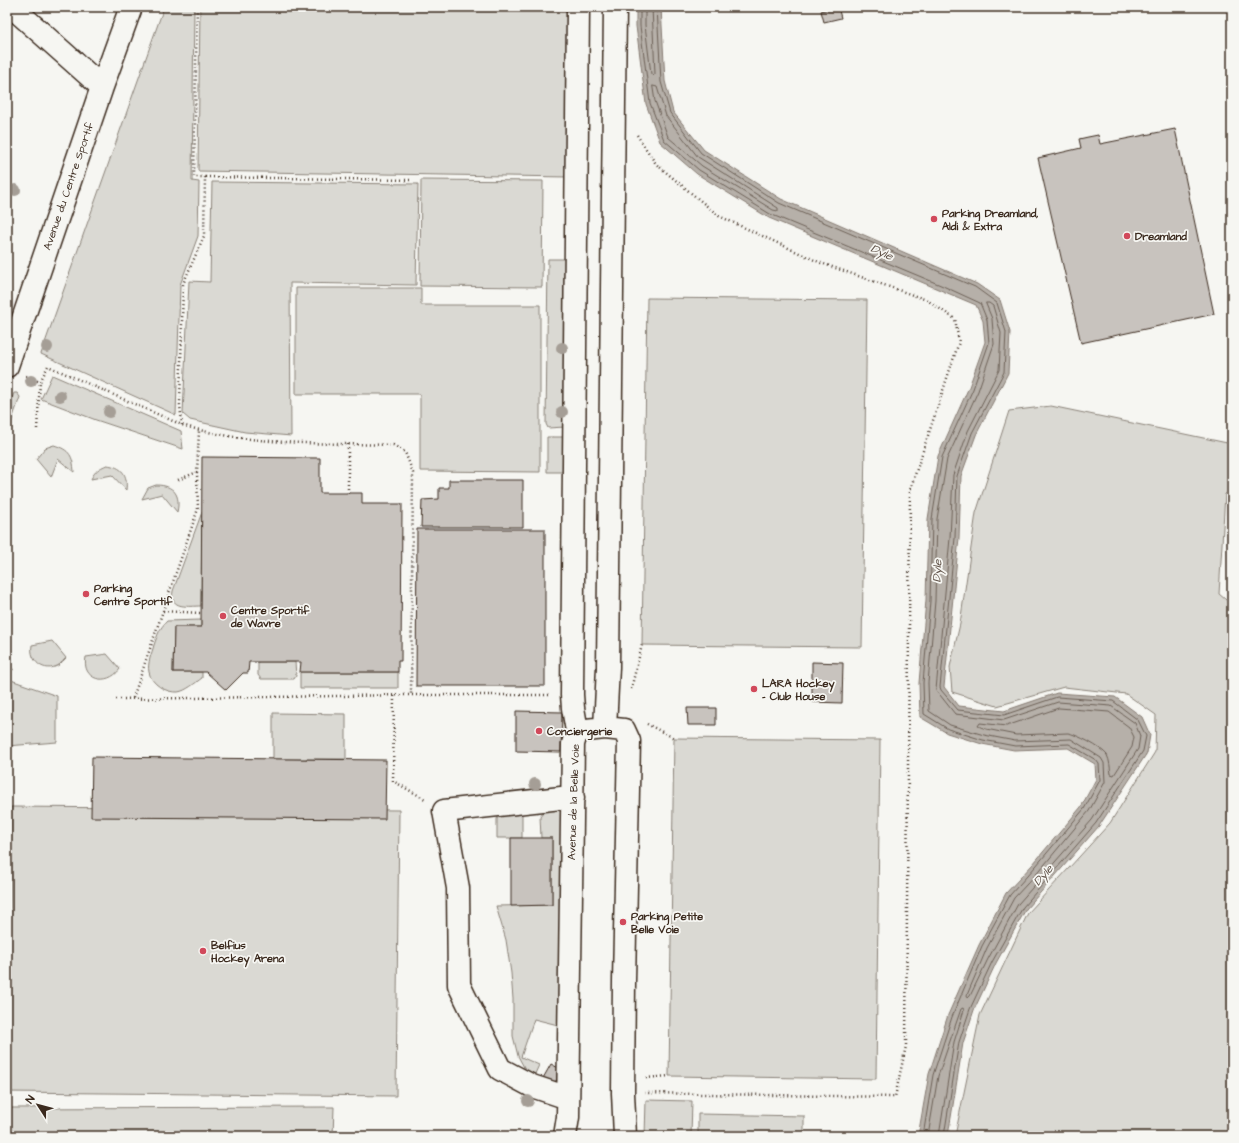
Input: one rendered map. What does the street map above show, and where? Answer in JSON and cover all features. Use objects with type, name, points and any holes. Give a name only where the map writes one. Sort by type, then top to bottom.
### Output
[{"type":"street","points":[[12,7],[102,87]]},
{"type":"street","name":"Avenue du Centre Sportif","points":[[14,370],[13,328],[131,7]]},
{"type":"street","points":[[577,730],[572,695],[578,7]]},
{"type":"street","points":[[605,728],[608,667],[615,7]]},
{"type":"street","name":"Avenue de la Belle Voie","points":[[565,1136],[568,1117],[573,744],[577,730],[605,728],[624,730],[629,741],[624,981],[634,1093],[625,1136]]},
{"type":"street","points":[[568,1098],[532,1086],[500,1069],[459,984],[458,888],[444,811],[572,798]]},
{"type":"path","points":[[197,7],[194,177],[412,180]]},
{"type":"path","points":[[634,1093],[895,1097],[906,1046],[910,490],[959,342],[955,319],[927,300],[822,263],[719,216],[656,164],[635,132]]},
{"type":"path","points":[[182,425],[180,405],[183,284],[204,236],[205,177]]},
{"type":"path","points":[[37,429],[40,382],[48,366],[182,425],[199,431],[240,439],[393,445],[405,452],[413,473],[411,695]]},
{"type":"path","points":[[14,370],[40,382]]},
{"type":"path","points":[[133,698],[198,509],[199,431]]},
{"type":"path","points":[[348,444],[348,493]]},
{"type":"path","points":[[178,480],[198,472]]},
{"type":"path","points":[[163,611],[201,613]]},
{"type":"path","points":[[7,675],[14,669]]},
{"type":"path","points":[[116,699],[411,695],[572,695]]},
{"type":"path","points":[[394,696],[393,781],[444,811]]},
{"type":"path","points":[[646,724],[674,738]]},
{"type":"path","points":[[644,1078],[669,1076]]},
{"type":"path","points":[[634,1093],[644,1086]]},
{"type":"shaded area","points":[[164,7],[194,7],[192,181],[199,182],[198,236],[180,285],[176,415],[41,354]]},
{"type":"shaded area","points":[[200,7],[569,7],[568,177],[198,171]]},
{"type":"shaded area","points":[[421,180],[543,181],[542,287],[420,286]]},
{"type":"shaded area","points":[[212,182],[418,184],[416,285],[290,283],[291,436],[245,432],[190,420],[183,414],[189,281],[210,282]]},
{"type":"shaded area","points":[[548,259],[567,259],[565,427],[548,428],[546,424]]},
{"type":"shaded area","points":[[296,288],[421,288],[421,305],[540,305],[540,472],[420,471],[420,394],[296,394]]},
{"type":"shaded area","points":[[647,298],[867,300],[862,647],[642,645]]},
{"type":"shaded area","points":[[52,375],[181,431],[183,449],[96,420],[41,399]]},
{"type":"shaded area","points":[[14,393],[17,393],[20,397],[7,434],[7,411]]},
{"type":"shaded area","points":[[1051,406],[1232,444],[1232,491],[1225,494],[1219,594],[1232,605],[1232,1136],[955,1136],[980,1015],[1028,913],[1110,823],[1155,752],[1156,715],[1126,694],[1064,687],[997,706],[952,692],[950,667],[960,624],[976,513],[1009,411]]},
{"type":"shaded area","points":[[547,437],[564,437],[564,472],[547,472]]},
{"type":"shaded area","points":[[54,445],[64,449],[70,454],[74,472],[58,459],[51,477],[36,459],[45,448]]},
{"type":"shaded area","points":[[107,465],[117,468],[123,472],[126,480],[126,490],[112,475],[91,479],[98,470]]},
{"type":"shaded area","points":[[156,485],[162,485],[172,489],[175,492],[178,501],[177,512],[162,494],[142,499],[148,488]]},
{"type":"shaded area","points":[[202,512],[201,606],[181,606],[174,601],[173,591]]},
{"type":"shaded area","points":[[201,620],[201,627],[174,627],[173,672],[202,672],[202,678],[178,692],[169,691],[160,687],[150,676],[149,662],[160,629],[167,621]]},
{"type":"shaded area","points":[[52,641],[66,658],[59,665],[48,668],[43,667],[35,661],[32,645]]},
{"type":"shaded area","points":[[107,654],[120,669],[115,675],[108,678],[102,679],[91,676],[85,665],[86,657]]},
{"type":"shaded area","points":[[258,662],[295,662],[296,676],[294,679],[261,679],[258,675]]},
{"type":"shaded area","points":[[300,672],[398,672],[398,688],[300,688]]},
{"type":"shaded area","points":[[8,679],[57,696],[57,742],[7,746]]},
{"type":"shaded area","points":[[273,713],[346,714],[346,759],[273,759]]},
{"type":"shaded area","points":[[674,738],[880,740],[876,1079],[669,1076]]},
{"type":"shaded area","name":"Belfius Hockey Arena","points":[[11,807],[399,810],[396,1096],[7,1092]]},
{"type":"shaded area","points":[[546,808],[561,808],[558,1025],[534,1019],[521,1057],[539,1065],[534,1076],[526,1071],[518,1056],[513,1036],[511,973],[506,940],[496,906],[552,905],[552,838],[541,838],[540,816]]},
{"type":"shaded area","points":[[520,812],[522,815],[522,838],[497,838],[497,819],[500,813]]},
{"type":"shaded area","points":[[646,1100],[692,1101],[691,1136],[645,1136]]},
{"type":"shaded area","points":[[334,1107],[333,1136],[7,1136],[7,1108]]},
{"type":"shaded area","points":[[698,1114],[804,1116],[804,1136],[698,1136]]},
{"type":"water","name":"Dyle","points":[[636,7],[661,7],[665,81],[673,112],[704,150],[781,199],[977,284],[1000,300],[1010,332],[1008,373],[976,435],[961,476],[959,538],[944,687],[959,706],[1004,711],[1057,693],[1115,697],[1142,717],[1150,735],[1147,753],[1099,826],[1026,909],[996,963],[974,1010],[963,1043],[948,1136],[918,1136],[929,1074],[948,1015],[979,945],[1006,893],[1033,864],[1081,807],[1096,779],[1095,764],[1068,748],[1014,750],[982,744],[947,733],[920,717],[919,683],[926,600],[928,519],[938,456],[969,387],[985,342],[983,321],[976,305],[769,218],[697,174],[660,142],[646,104],[636,26]]},
{"type":"building","points":[[838,7],[841,18],[824,22],[821,11]]},
{"type":"building","name":"Dreamland","points":[[1175,129],[1214,314],[1081,343],[1038,158],[1081,148],[1079,139],[1088,137],[1098,135],[1100,144]]},
{"type":"building","points":[[202,457],[320,458],[320,493],[362,493],[362,504],[402,504],[401,661],[398,661],[398,672],[300,672],[301,662],[249,662],[248,673],[243,673],[226,690],[206,672],[173,672],[174,627],[201,627]]},
{"type":"building","points":[[449,480],[523,480],[523,527],[421,527],[422,500],[439,499],[439,488],[449,488]]},
{"type":"building","points":[[417,529],[545,529],[545,686],[416,686]]},
{"type":"building","points":[[812,662],[843,663],[842,703],[812,702]]},
{"type":"building","points":[[687,708],[716,708],[716,725],[688,725]]},
{"type":"building","name":"Conciergerie","points":[[516,711],[562,712],[561,752],[516,751]]},
{"type":"building","points":[[92,757],[386,760],[385,819],[91,817]]},
{"type":"building","points":[[511,838],[552,838],[552,905],[511,906]]},
{"type":"building","points":[[551,1064],[562,1070],[553,1086],[542,1080]]},
{"type":"place","name":"Parking Dreamland, Aldi & Extra","points":[[934,219]]},
{"type":"place","name":"Dreamland","points":[[1127,236]]},
{"type":"place","name":"Parking Centre Sportif","points":[[86,594]]},
{"type":"place","name":"Centre Sportif de Wavre","points":[[223,616]]},
{"type":"place","name":"LARA Hockey - Club House","points":[[754,689]]},
{"type":"place","name":"Conciergerie","points":[[539,731]]},
{"type":"place","name":"Parking Petite Belle Voie","points":[[623,922]]},
{"type":"place","name":"Belfius Hockey Arena","points":[[203,951]]}]
